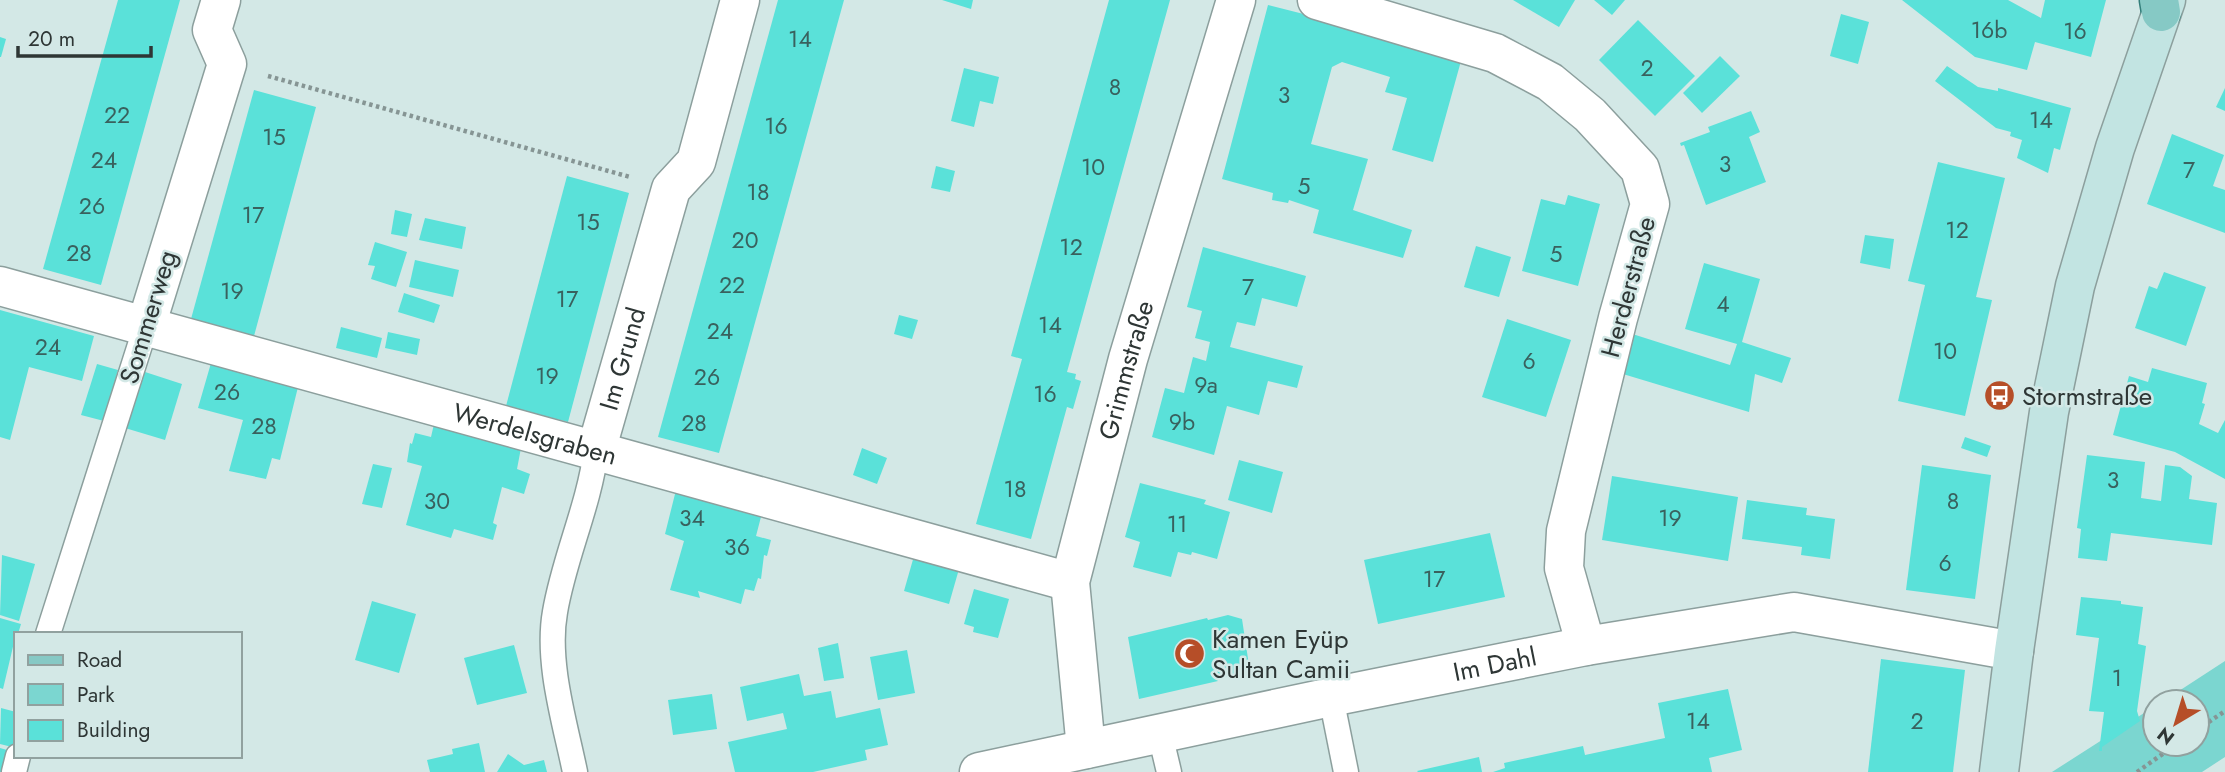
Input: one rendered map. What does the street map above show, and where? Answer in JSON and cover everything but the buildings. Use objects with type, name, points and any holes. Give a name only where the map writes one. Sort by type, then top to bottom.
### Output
[{"type":"street","points":[[221,0],[212,30],[227,64]]},
{"type":"street","name":"Im Grund","points":[[596,451],[671,189],[696,163],[740,0]]},
{"type":"street","name":"Grimmstraße","points":[[1086,749],[1070,582],[1128,359],[1236,0]]},
{"type":"street","name":"Herderstraße","points":[[1317,0],[1495,53],[1550,82],[1590,115],[1640,170],[1650,204],[1618,318],[1566,531],[1564,568],[1586,646]]},
{"type":"street","points":[[1999,772],[2049,412],[2075,286],[2115,148],[2162,4]]},
{"type":"street","name":"Sommerweg","points":[[146,326],[227,64]]},
{"type":"street","name":"Werdelsgraben","points":[[0,286],[1070,582]]},
{"type":"street","name":"Im Dahl","points":[[979,772],[1331,696],[1586,646],[1794,612],[2014,651]]},
{"type":"lane","name":"Sommerweg","points":[[49,632],[146,326]]},
{"type":"lane","name":"Im Grund","points":[[575,772],[553,658],[554,613],[593,476],[596,451]]},
{"type":"lane","points":[[1331,696],[1346,772]]},
{"type":"lane","points":[[1160,734],[1169,772]]},
{"type":"path","points":[[227,64],[671,189]]},
{"type":"path","points":[[2137,772],[2157,758]]},
{"type":"green space","points":[[2225,661],[2225,757],[2202,772],[2052,772],[2141,715],[2141,758],[2211,758],[2211,688],[2184,688]]},
{"type":"place","name":"Stormstraße","points":[[1999,396]]},
{"type":"place","name":"Kamen Eyüp Sultan Camii","points":[[1189,654]]}]
